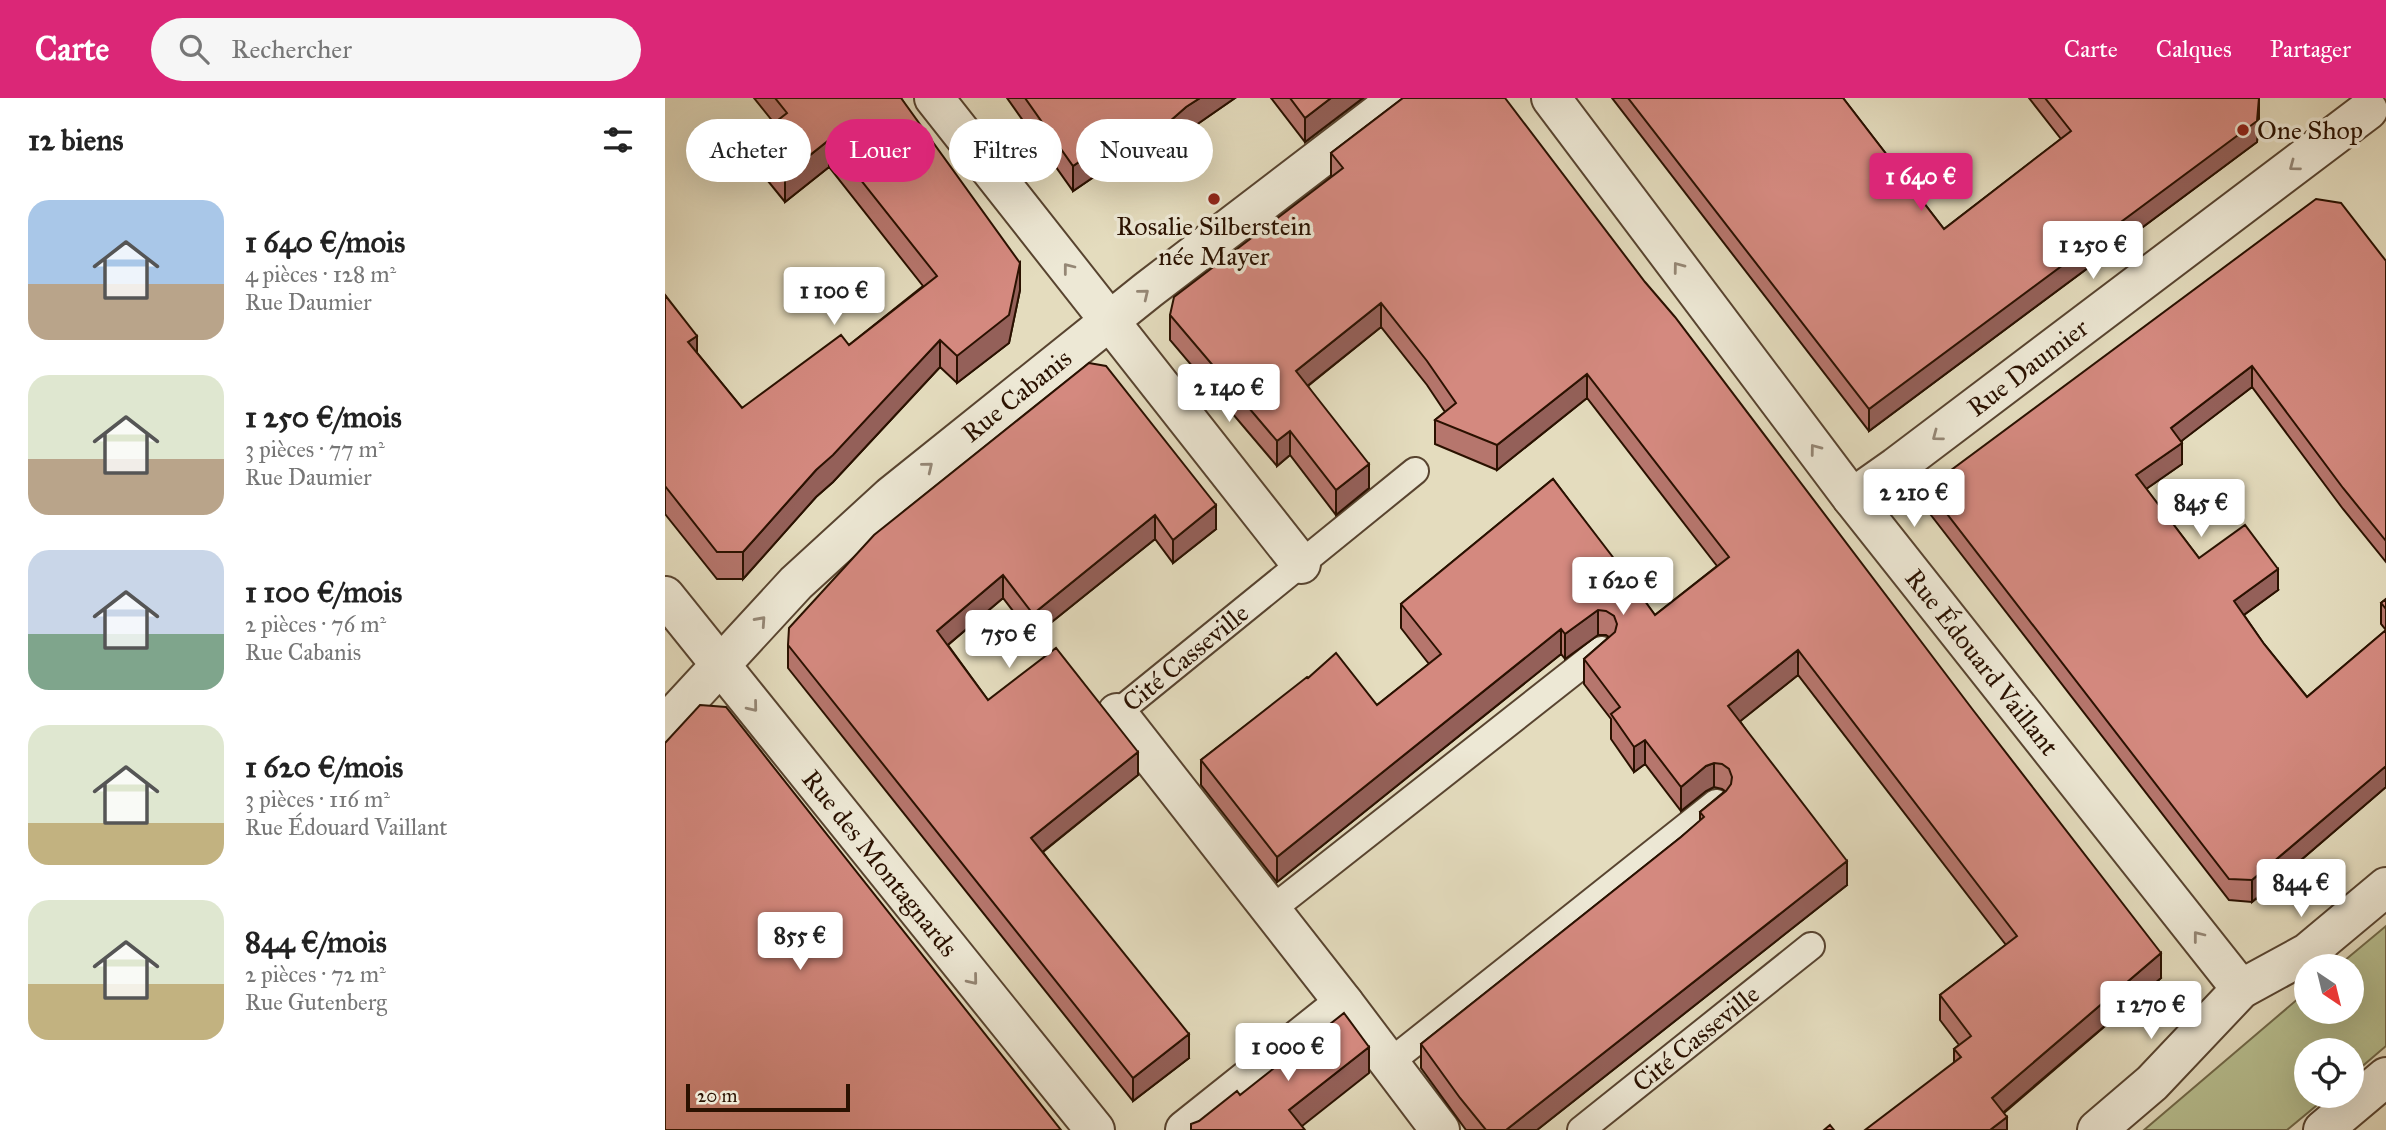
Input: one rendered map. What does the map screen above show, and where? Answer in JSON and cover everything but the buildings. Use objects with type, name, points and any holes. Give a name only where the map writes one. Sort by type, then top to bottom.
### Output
[{"type":"street","points":[[934,98],[1301,564]]},
{"type":"street","name":"Rue Cabanis","points":[[665,725],[796,583],[875,510],[1110,322],[1399,98]]},
{"type":"street","name":"Rue Édouard Vaillant","points":[[1551,98],[1852,498],[2241,989]]},
{"type":"street","name":"Rue Daumier","points":[[1852,498],[2371,114]]},
{"type":"street","name":"Rue des Montagnards","points":[[665,596],[1095,1130]]},
{"type":"street","name":"Cité Casseville","points":[[1117,713],[1440,1130]]},
{"type":"street","points":[[2097,1130],[2152,1083],[2241,989],[2307,953],[2386,887]]},
{"type":"street","points":[[1185,1130],[1344,1003]]},
{"type":"street","points":[[2323,1130],[2386,1077]]},
{"type":"lane","name":"Cité Casseville","points":[[1117,713],[1415,471]]},
{"type":"lane","points":[[1271,909],[1601,650]]},
{"type":"lane","points":[[1389,1063],[1716,803]]},
{"type":"lane","name":"Cité Casseville","points":[[1581,1130],[1811,946]]},
{"type":"green space","points":[[2386,926],[2386,1046],[2364,1065],[2364,1038],[2294,1038],[2294,1108],[2314,1108],[2287,1130],[2144,1130],[2294,1002],[2294,1024],[2364,1024],[2364,954],[2352,954]]},
{"type":"place","name":"One Shop","points":[[2243,130]]},
{"type":"place","name":"Rosalie Silberstein née Mayer","points":[[1214,199]]}]
